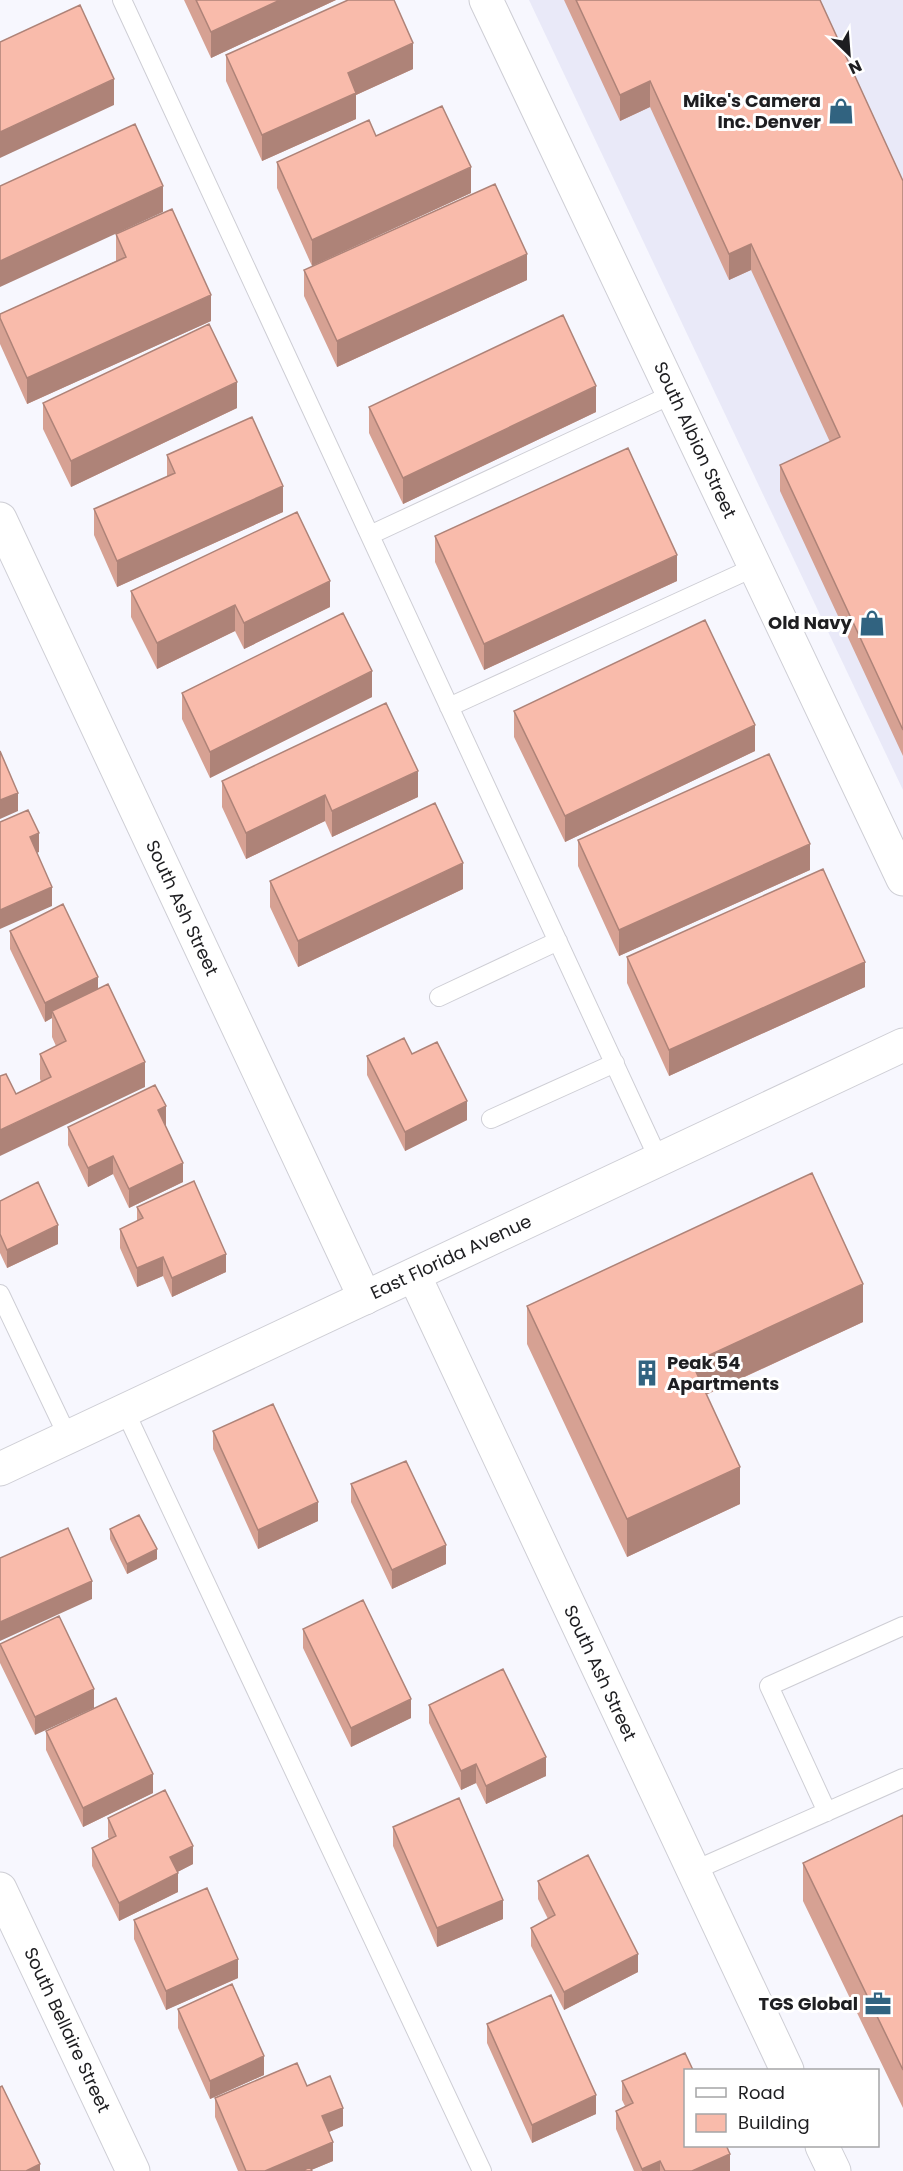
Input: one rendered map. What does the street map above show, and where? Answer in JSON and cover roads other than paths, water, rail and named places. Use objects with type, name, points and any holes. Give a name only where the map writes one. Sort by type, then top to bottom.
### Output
[{"type":"street","name":"South Albion Street","points":[[486,0],[903,879]]},
{"type":"street","name":"South Ash Street","points":[[0,519],[365,1298]]},
{"type":"street","name":"East Florida Avenue","points":[[0,1469],[903,1045]]},
{"type":"street","name":"South Ash Street","points":[[414,1275],[787,2069]]},
{"type":"street","name":"South Bellaire Street","points":[[0,1889],[133,2171]]},
{"type":"street","points":[[823,2147],[834,2171]]},
{"type":"lane","points":[[122,0],[659,1160]]},
{"type":"lane","points":[[370,535],[673,394]]},
{"type":"lane","points":[[449,707],[755,567]]},
{"type":"lane","points":[[439,997],[558,941]]},
{"type":"lane","points":[[491,1119],[615,1063]]},
{"type":"lane","points":[[0,1294],[68,1437]]},
{"type":"lane","points":[[125,1411],[482,2171]]},
{"type":"lane","points":[[827,1812],[769,1686],[903,1626]]},
{"type":"lane","points":[[693,1871],[903,1778]]},
{"type":"place","name":"Mike's Camera Inc. Denver","points":[[841,111]]},
{"type":"place","name":"Old Navy","points":[[872,623]]},
{"type":"place","name":"Peak 54 Apartments","points":[[647,1373]]},
{"type":"place","name":"TGS Global","points":[[878,2004]]}]
